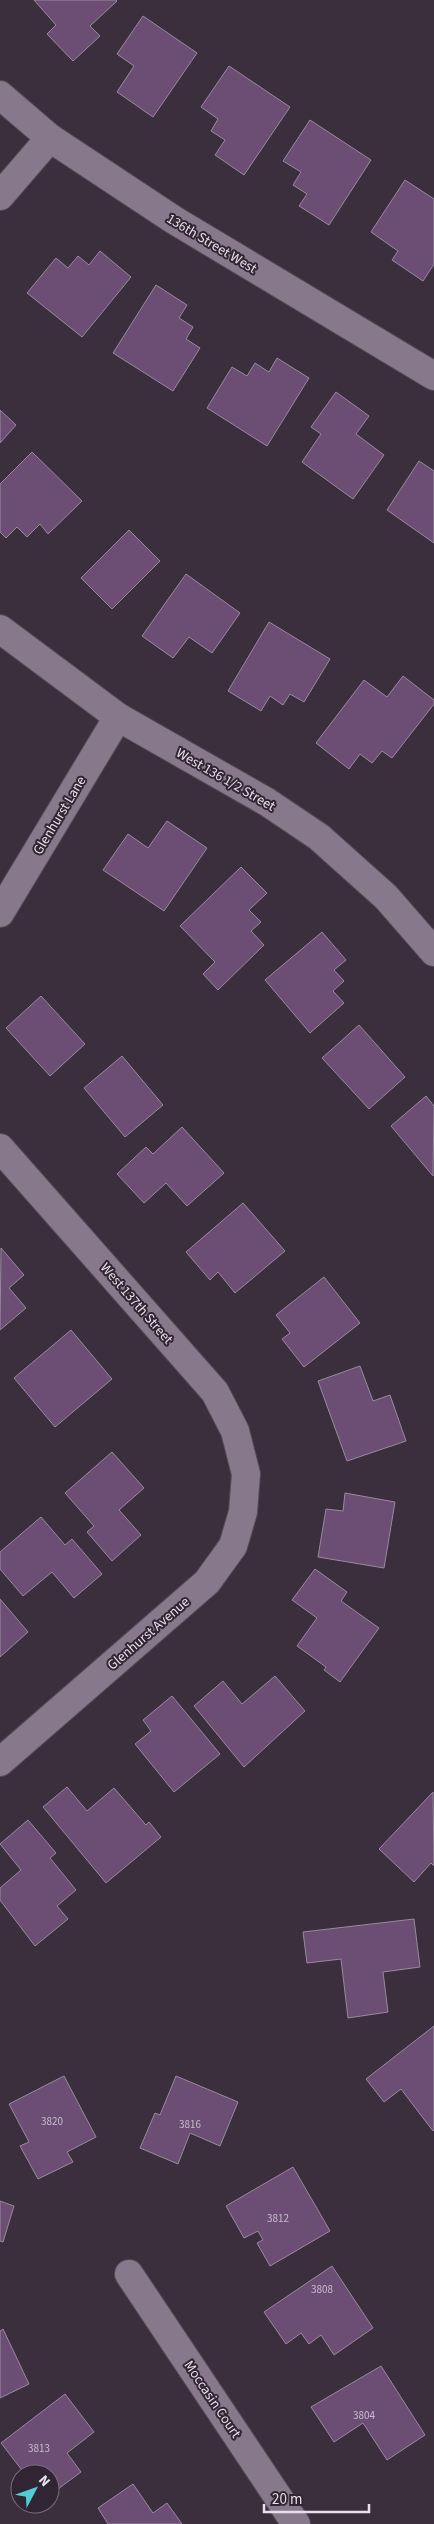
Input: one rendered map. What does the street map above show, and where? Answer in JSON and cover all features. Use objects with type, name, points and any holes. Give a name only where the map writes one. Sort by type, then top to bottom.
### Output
[{"type":"street","name":"136th Street West","points":[[0,95],[50,138],[174,220],[434,376]]},
{"type":"street","points":[[0,196],[50,138]]},
{"type":"street","name":"West 136 1/2 Street","points":[[0,629],[118,717],[267,802],[319,837],[386,897],[434,952]]},
{"type":"street","name":"Glenhurst Lane","points":[[0,913],[118,717]]},
{"type":"street","name":"West 137th Street","points":[[0,1148],[215,1392],[235,1431],[246,1474]]},
{"type":"street","name":"Glenhurst Avenue","points":[[0,1762],[207,1582],[233,1546],[244,1512],[246,1474]]},
{"type":"street","name":"Moccasin Court","points":[[129,2274],[296,2524]]},
{"type":"building","points":[[34,0],[117,1],[90,26],[100,36],[73,61],[47,34],[56,25]]},
{"type":"building","points":[[143,16],[197,53],[153,117],[117,92],[134,66],[117,54]]},
{"type":"building","points":[[229,66],[290,107],[244,175],[215,155],[225,140],[211,131],[218,119],[201,107]]},
{"type":"building","points":[[310,120],[371,160],[329,225],[299,206],[307,194],[293,185],[301,172],[283,161]]},
{"type":"building","points":[[405,180],[434,199],[434,264],[423,281],[392,260],[398,251],[371,232]]},
{"type":"building","points":[[100,251],[131,277],[82,337],[27,293],[56,258],[68,268],[78,256],[89,265]]},
{"type":"building","points":[[156,285],[187,305],[179,318],[193,327],[186,339],[200,348],[173,391],[113,353]]},
{"type":"building","points":[[277,358],[309,378],[267,446],[207,408],[232,367],[247,376],[255,363],[269,372]]},
{"type":"building","points":[[336,392],[369,416],[356,434],[384,455],[353,499],[302,462],[321,434],[311,427]]},
{"type":"building","points":[[0,410],[16,425],[0,443]]},
{"type":"building","points":[[32,452],[82,501],[48,534],[40,524],[27,537],[17,527],[6,538],[0,532],[0,484]]},
{"type":"building","points":[[419,461],[434,471],[434,543],[387,510]]},
{"type":"building","points":[[129,530],[160,561],[112,609],[81,578]]},
{"type":"building","points":[[186,574],[240,613],[212,653],[189,637],[173,658],[142,636]]},
{"type":"building","points":[[269,622],[330,659],[304,702],[290,694],[283,705],[270,696],[261,711],[228,691]]},
{"type":"building","points":[[403,676],[434,700],[434,704],[392,758],[382,751],[372,763],[360,754],[349,769],[316,743],[364,680],[387,697]]},
{"type":"building","points":[[167,821],[207,848],[164,911],[103,870],[128,834],[148,848]]},
{"type":"building","points":[[241,867],[267,893],[249,910],[261,922],[251,931],[264,945],[218,990],[203,974],[215,962],[180,926]]},
{"type":"building","points":[[322,932],[346,960],[334,970],[344,981],[333,991],[344,1003],[310,1033],[265,980]]},
{"type":"building","points":[[41,996],[85,1044],[50,1076],[6,1028]]},
{"type":"building","points":[[359,1025],[405,1077],[369,1109],[322,1058]]},
{"type":"building","points":[[122,1056],[163,1105],[125,1137],[84,1088]]},
{"type":"building","points":[[426,1096],[434,1106],[433,1176],[391,1126]]},
{"type":"building","points":[[182,1127],[224,1173],[187,1206],[166,1183],[144,1203],[117,1174],[146,1147],[153,1154]]},
{"type":"building","points":[[243,1203],[285,1251],[235,1293],[218,1272],[210,1280],[186,1252]]},
{"type":"building","points":[[1,1248],[24,1275],[9,1288],[26,1308],[0,1330]]},
{"type":"building","points":[[324,1277],[360,1323],[304,1367],[282,1339],[290,1333],[276,1315]]},
{"type":"building","points":[[71,1330],[112,1379],[55,1427],[14,1378]]},
{"type":"building","points":[[360,1366],[373,1401],[390,1395],[406,1441],[347,1461],[318,1381]]},
{"type":"building","points":[[112,1452],[144,1488],[119,1510],[141,1535],[112,1561],[87,1532],[94,1526],[65,1493]]},
{"type":"building","points":[[345,1493],[395,1502],[384,1568],[318,1557],[326,1509],[343,1511]]},
{"type":"building","points":[[41,1517],[65,1545],[72,1539],[102,1574],[74,1598],[52,1572],[23,1596],[0,1569],[0,1552]]},
{"type":"building","points":[[315,1569],[347,1592],[341,1601],[379,1628],[340,1682],[324,1670],[326,1667],[297,1646],[317,1618],[292,1600]]},
{"type":"building","points":[[0,1599],[28,1632],[0,1657]]},
{"type":"building","points":[[275,1676],[305,1711],[244,1767],[194,1706],[223,1681],[242,1704]]},
{"type":"building","points":[[172,1696],[220,1754],[174,1792],[135,1744],[151,1731],[143,1720]]},
{"type":"building","points":[[67,1787],[87,1811],[114,1788],[146,1825],[149,1822],[161,1837],[106,1883],[43,1807]]},
{"type":"building","points":[[433,1792],[434,1866],[431,1863],[414,1882],[379,1849]]},
{"type":"building","points":[[28,1820],[56,1853],[50,1858],[76,1890],[57,1906],[68,1919],[35,1946],[0,1900],[0,1888],[21,1870],[0,1844]]},
{"type":"building","points":[[414,1919],[420,1967],[383,1972],[388,2012],[348,2018],[341,1959],[307,1963],[303,1932]]},
{"type":"building","points":[[434,2026],[433,2131],[401,2089],[384,2102],[366,2079]]},
{"type":"building","points":[[64,2076],[96,2137],[67,2152],[73,2162],[38,2179],[20,2146],[29,2142],[9,2104]]},
{"type":"building","points":[[176,2076],[238,2102],[220,2146],[190,2133],[178,2164],[140,2148],[155,2113],[160,2115]]},
{"type":"building","points":[[293,2167],[330,2231],[270,2266],[257,2243],[263,2240],[258,2231],[244,2238],[226,2206]]},
{"type":"building","points":[[0,2201],[14,2206],[3,2242],[0,2241]]},
{"type":"building","points":[[332,2266],[373,2328],[334,2355],[321,2335],[309,2344],[301,2333],[286,2344],[264,2312]]},
{"type":"building","points":[[3,2329],[29,2384],[0,2398],[0,2331]]},
{"type":"building","points":[[381,2366],[425,2435],[387,2460],[363,2423],[334,2442],[311,2407]]},
{"type":"building","points":[[65,2394],[94,2432],[67,2453],[81,2472],[60,2488],[60,2464],[17,2464],[1,2443]]},
{"type":"building","points":[[133,2484],[153,2513],[167,2503],[182,2524],[108,2524],[98,2508]]}]
